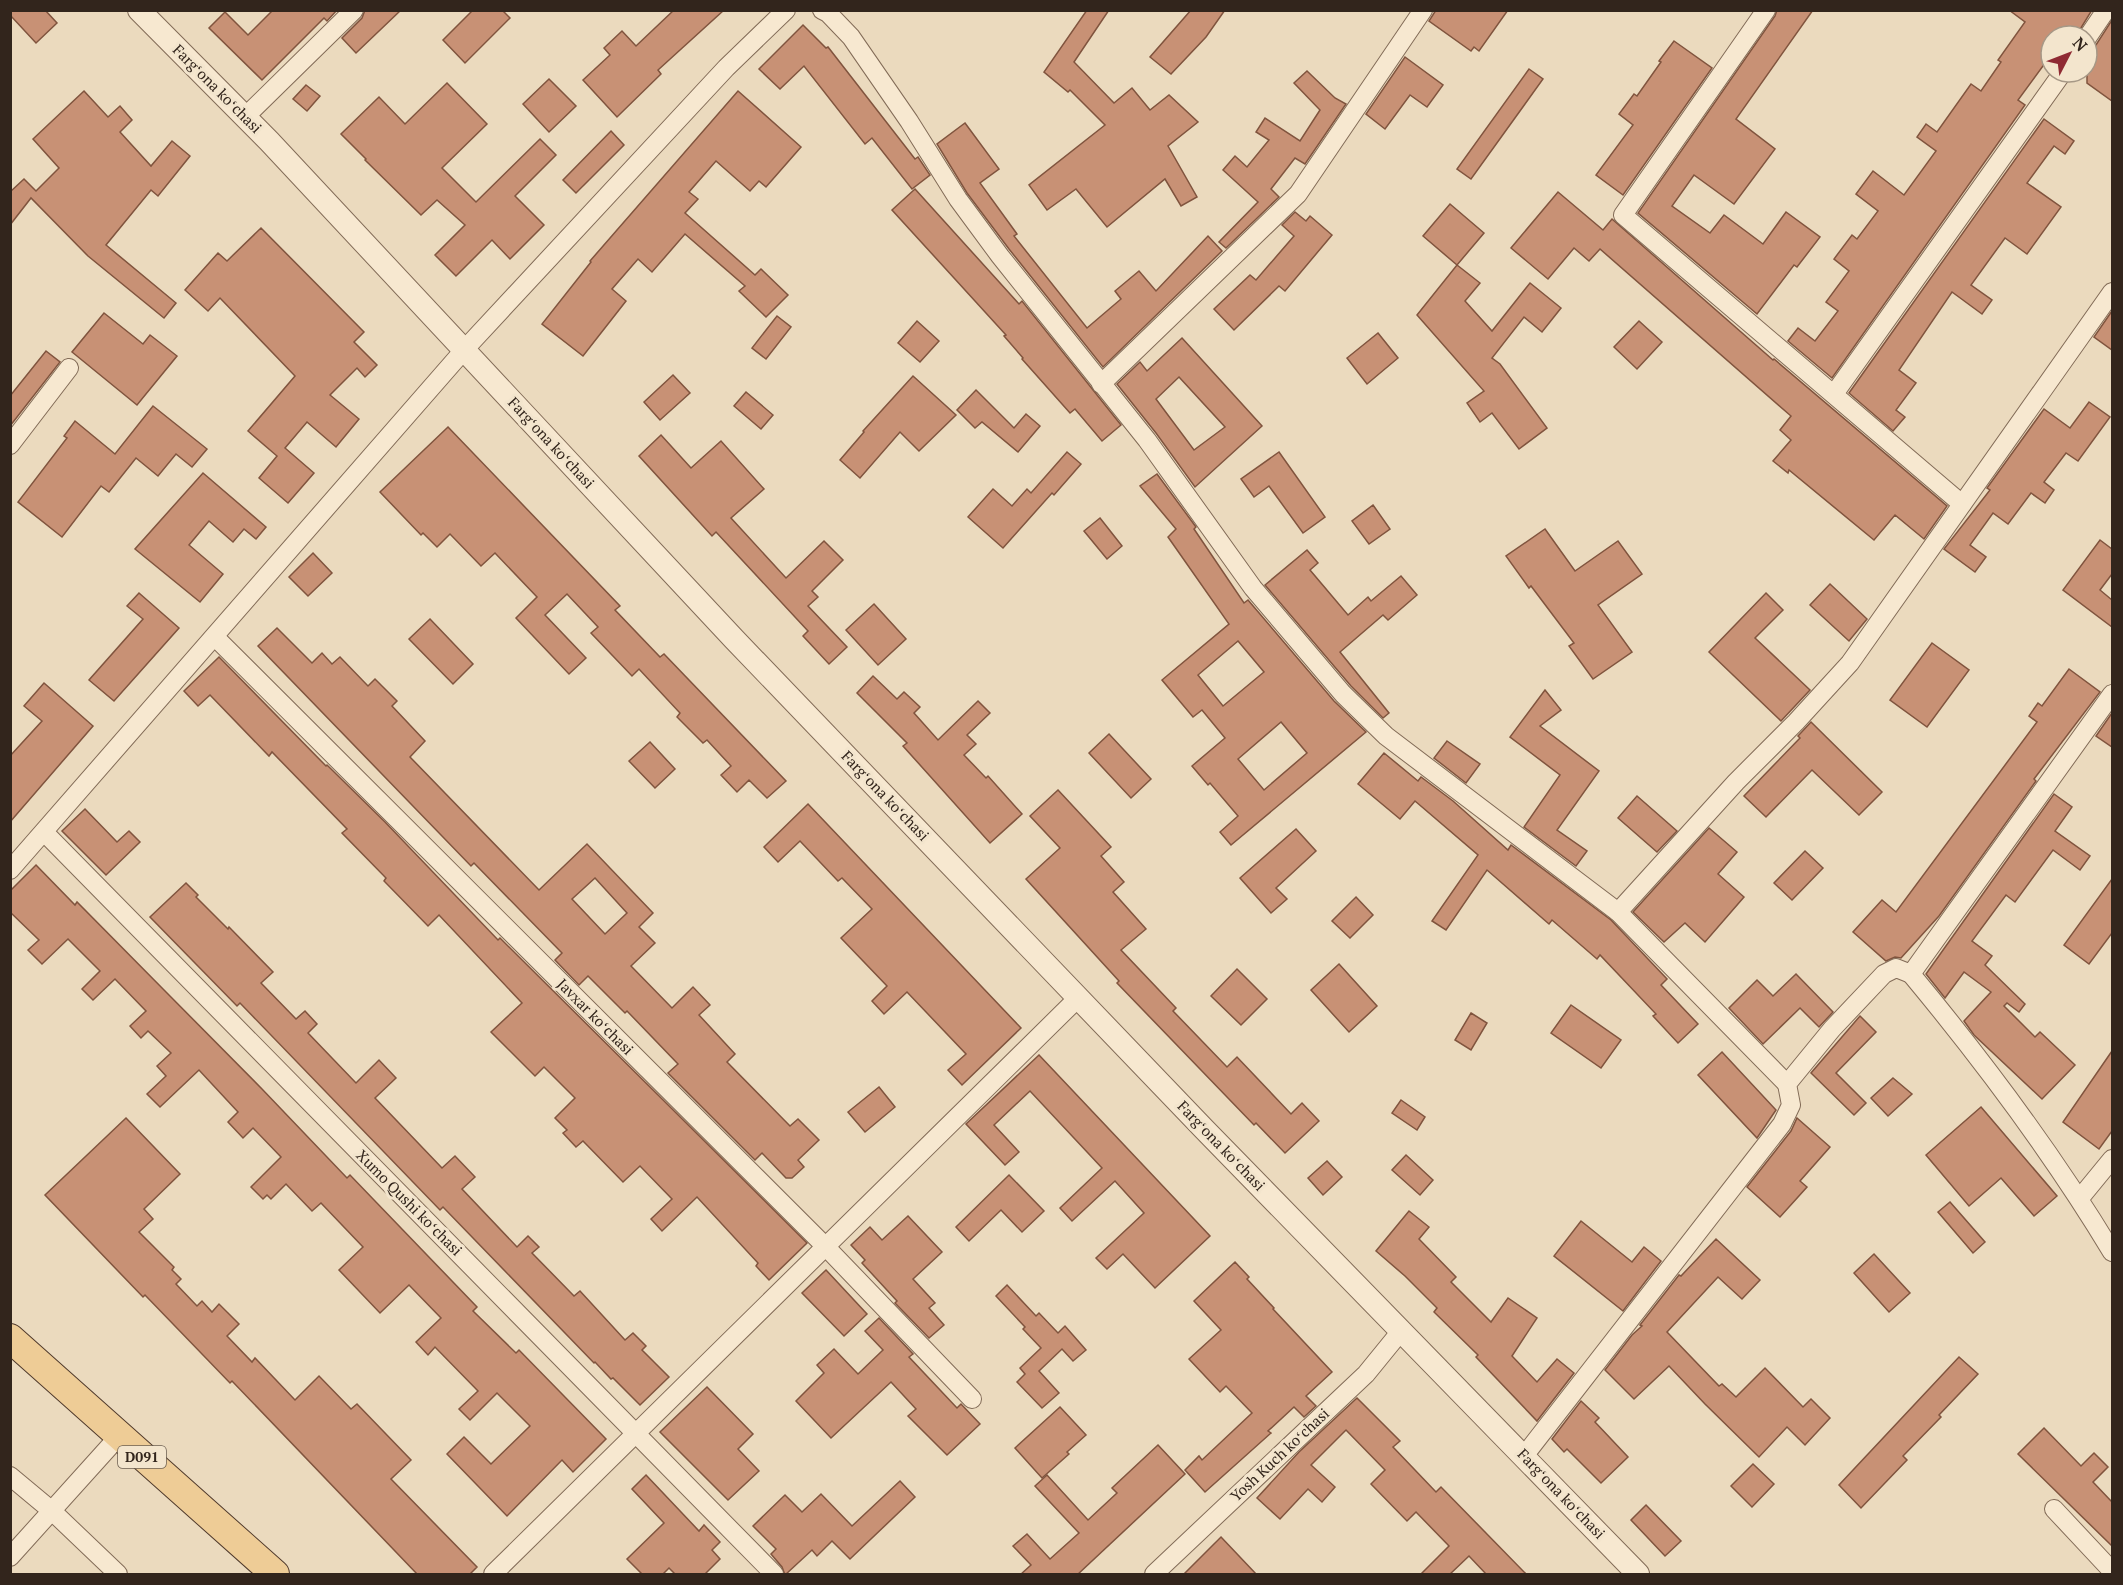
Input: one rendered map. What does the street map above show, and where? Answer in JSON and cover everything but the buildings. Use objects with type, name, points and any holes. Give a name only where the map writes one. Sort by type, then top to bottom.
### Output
[{"type":"main road","name":"D091","points":[[10,1338],[275,1575]]},
{"type":"street","name":"Fargʻona koʻchasi","points":[[139,10],[245,117],[742,647],[1638,1575]]},
{"type":"street","points":[[245,117],[354,10]]},
{"type":"street","points":[[10,870],[216,637],[464,350],[726,68],[786,10]]},
{"type":"street","points":[[822,10],[828,13],[851,37],[958,200],[1147,440],[1253,588],[1343,694],[1386,736],[1618,912],[1786,1084],[1791,1105],[1782,1124],[1524,1456]]},
{"type":"street","points":[[1101,384],[1298,194],[1423,10]]},
{"type":"street","points":[[1766,10],[1623,215],[1962,504]]},
{"type":"street","points":[[2096,24],[2106,10]]},
{"type":"street","points":[[1834,394],[2054,84]]},
{"type":"street","points":[[1618,912],[1736,782],[1796,722],[1850,663],[2112,292]]},
{"type":"street","points":[[10,445],[69,368]]},
{"type":"street","name":"Javxar koʻchasi","points":[[216,637],[826,1247],[972,1399]]},
{"type":"street","points":[[1911,974],[2112,694]]},
{"type":"street","name":"Xumo Qushi koʻchasi","points":[[44,832],[774,1575]]},
{"type":"street","points":[[1786,1084],[1832,1029],[1884,974],[1896,968],[1911,974],[1977,1054],[2080,1198],[2112,1252]]},
{"type":"street","points":[[493,1575],[1079,997]]},
{"type":"street","points":[[2080,1198],[2112,1159]]},
{"type":"street","name":"Yosh Kuch koʻchasi","points":[[1154,1575],[1366,1374],[1401,1331]]},
{"type":"street","points":[[10,1557],[119,1436]]},
{"type":"street","points":[[10,1476],[52,1511],[118,1575]]},
{"type":"street","points":[[2054,1509],[2112,1571]]}]
